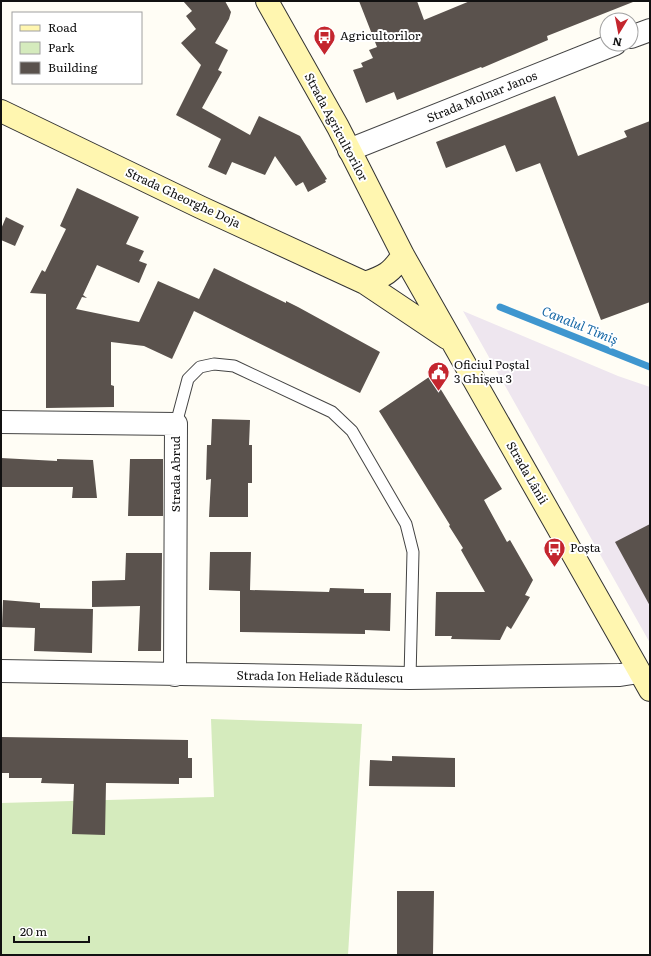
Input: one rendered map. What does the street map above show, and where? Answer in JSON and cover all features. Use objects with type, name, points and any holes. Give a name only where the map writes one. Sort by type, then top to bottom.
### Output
[{"type":"main road","name":"Strada Agricultorilor","points":[[267,1],[338,127],[403,255]]},
{"type":"main road","name":"Strada Gheorghe Doja","points":[[1,111],[200,207],[366,283],[452,340]]},
{"type":"main road","points":[[366,283],[384,277],[396,266],[403,255]]},
{"type":"main road","name":"Strada Lânii","points":[[403,255],[650,690]]},
{"type":"street","points":[[639,35],[650,30]]},
{"type":"street","name":"Strada Molnar Janos","points":[[349,150],[599,50]]},
{"type":"street","name":"Strada Abrud","points":[[1,422],[176,424],[175,675]]},
{"type":"street","name":"Strada Ion Heliade Rădulescu","points":[[1,671],[410,678],[620,675],[639,672]]},
{"type":"lane","points":[[176,424],[188,379],[200,367],[214,364],[234,366],[332,412],[352,431],[406,524],[413,552],[410,678]]},
{"type":"shaded area","points":[[463,311],[618,376],[650,387],[650,643]]},
{"type":"green space","points":[[211,719],[362,724],[348,955],[1,955],[1,803],[214,797]]},
{"type":"building","points":[[183,1],[225,1],[231,12],[229,19],[215,43],[228,50],[218,70],[222,72],[202,108],[250,135],[259,116],[300,136],[327,179],[325,180],[326,182],[308,192],[303,182],[296,186],[275,156],[265,175],[232,162],[226,175],[208,167],[221,139],[176,115],[201,65],[181,43],[196,29],[186,16],[192,11]]},
{"type":"building","points":[[359,1],[417,1],[424,20],[470,1],[633,1],[608,12],[599,12],[599,15],[547,36],[548,40],[482,68],[481,67],[397,100],[394,92],[366,103],[353,70],[363,67],[361,63],[373,58],[369,50],[377,47]]},
{"type":"building","points":[[555,96],[578,156],[627,137],[624,131],[650,121],[650,302],[601,320],[540,163],[516,172],[505,145],[446,168],[436,142]]},
{"type":"building","points":[[77,188],[139,217],[126,244],[144,251],[139,261],[147,264],[139,283],[97,265],[83,295],[87,298],[82,297],[76,309],[139,322],[158,281],[199,299],[214,268],[286,303],[286,301],[298,307],[380,352],[360,393],[194,311],[172,359],[144,346],[111,342],[111,385],[114,386],[114,407],[46,408],[46,294],[30,293],[42,270],[45,272],[66,229],[60,226]]},
{"type":"building","points":[[6,217],[24,226],[15,246],[1,240],[1,229]]},
{"type":"building","points":[[432,375],[502,489],[484,500],[507,542],[510,540],[533,580],[525,595],[530,597],[511,629],[507,626],[500,640],[451,639],[452,636],[435,636],[436,592],[485,592],[461,550],[463,548],[449,526],[450,525],[379,411]]},
{"type":"building","points":[[212,419],[250,420],[249,445],[252,445],[252,483],[248,483],[248,517],[209,517],[211,479],[206,480],[207,445],[211,445]]},
{"type":"building","points":[[1,458],[57,461],[57,459],[93,460],[97,498],[72,498],[73,487],[1,487]]},
{"type":"building","points":[[130,459],[163,459],[163,516],[128,516]]},
{"type":"building","points":[[650,524],[650,606],[615,542]]},
{"type":"building","points":[[210,552],[251,552],[250,590],[329,592],[330,588],[364,589],[364,593],[391,593],[390,631],[365,630],[365,634],[240,632],[240,591],[209,590]]},
{"type":"building","points":[[126,553],[162,553],[161,651],[138,651],[140,606],[92,607],[92,581],[125,580]]},
{"type":"building","points":[[3,600],[40,603],[40,608],[93,609],[92,653],[34,651],[35,628],[2,627]]},
{"type":"building","points":[[1,737],[188,740],[188,758],[192,758],[192,778],[179,778],[179,784],[106,783],[105,835],[72,834],[74,784],[41,783],[42,778],[9,778],[9,773],[1,773]]},
{"type":"building","points":[[392,756],[455,758],[455,787],[369,786],[370,760],[392,761]]},
{"type":"building","points":[[397,891],[434,891],[433,955],[397,955]]},
{"type":"waterway","name":"Canalul Timiș","points":[[500,307],[650,367]]},
{"type":"place","name":"Agricultorilor","points":[[325,56]]},
{"type":"place","name":"Oficiul Poștal 3 Ghișeu 3","points":[[438,392]]},
{"type":"place","name":"Poșta","points":[[555,568]]}]
